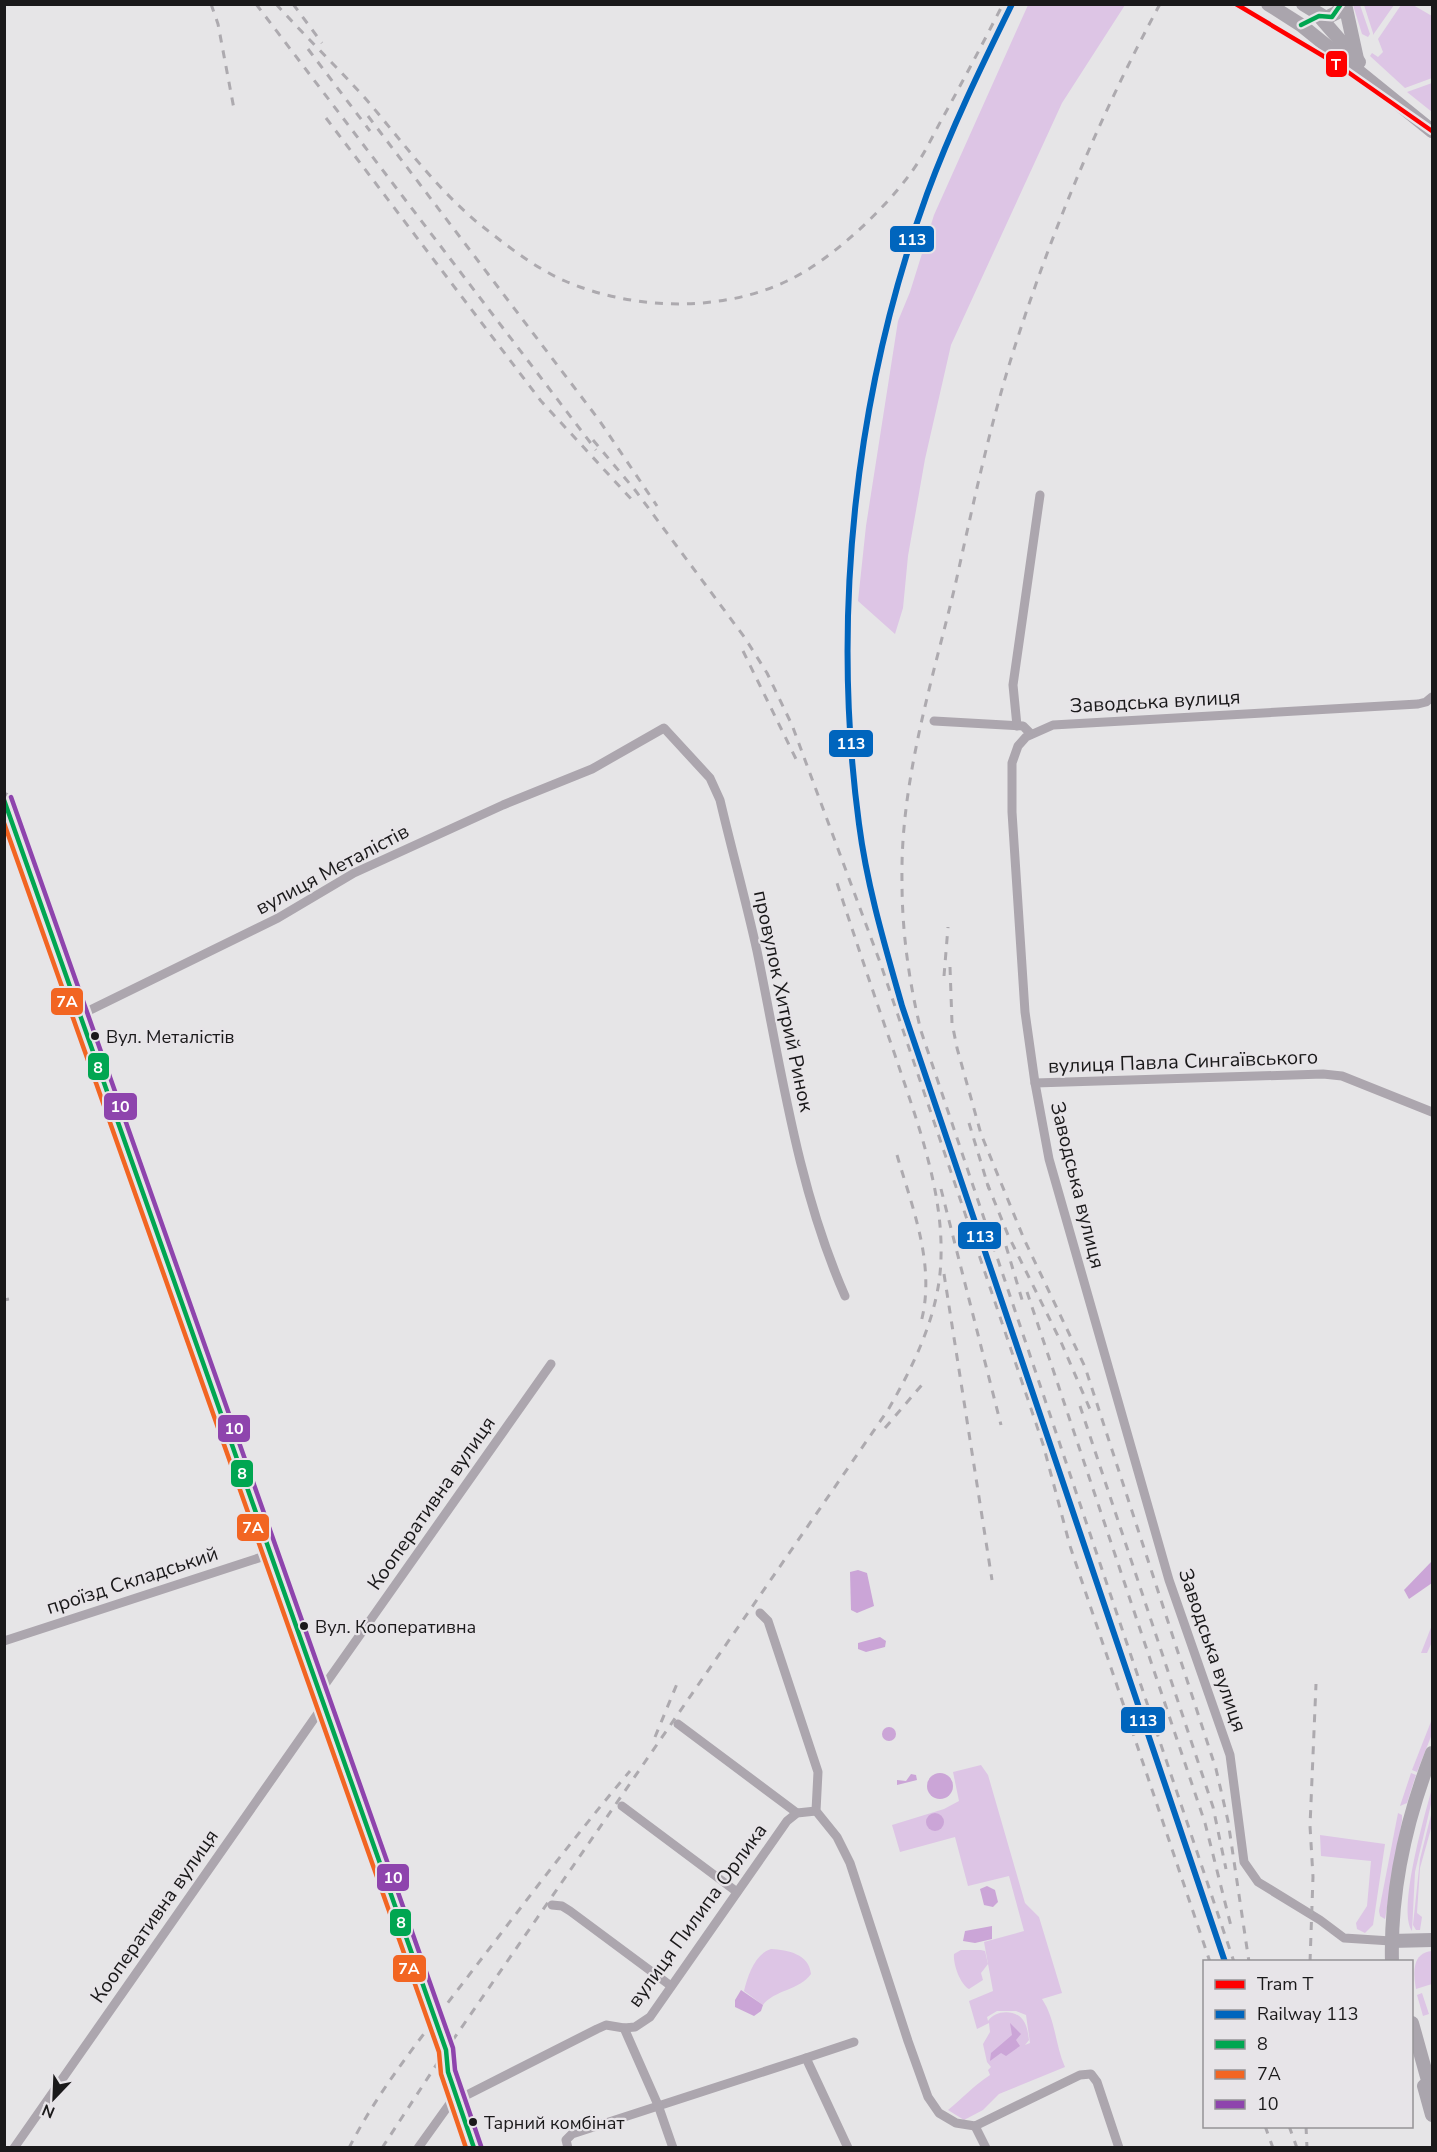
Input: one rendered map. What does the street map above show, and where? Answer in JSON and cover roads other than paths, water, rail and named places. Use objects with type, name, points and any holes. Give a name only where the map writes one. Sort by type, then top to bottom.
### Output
[{"type":"main road","points":[[1268,4],[1301,25],[1375,82],[1432,131]]},
{"type":"main road","points":[[1304,4],[1319,16],[1375,82]]},
{"type":"main road","points":[[1301,25],[1319,16],[1332,17],[1343,4]]},
{"type":"main road","points":[[1343,4],[1358,61],[1432,122]]},
{"type":"main road","points":[[1319,16],[1336,52]]},
{"type":"main road","points":[[4,799],[82,1014],[321,1699],[446,2049],[447,2072],[474,2148]]},
{"type":"main road","points":[[1400,1960],[1395,1941],[1396,1883],[1402,1846],[1411,1813],[1432,1752]]},
{"type":"main road","points":[[1392,1960],[1404,1872],[1417,1815],[1432,1771]]},
{"type":"main road","points":[[1395,1941],[1432,1940]]},
{"type":"main road","points":[[1413,2027],[1432,2095]]},
{"type":"main road","points":[[1413,2050],[1432,2115]]},
{"type":"street","points":[[1017,726],[1014,686],[1040,495]]},
{"type":"street","name":"Заводська вулиця","points":[[1395,1941],[1344,1938],[1320,1920],[1258,1882],[1244,1862],[1230,1755],[1169,1580],[1049,1159],[1025,1012],[1012,802],[1013,757],[1018,746],[1031,734],[1053,725],[1418,704],[1432,697]]},
{"type":"street","points":[[934,721],[1023,726],[1031,734]]},
{"type":"street","name":"вулиця Металістів","points":[[82,1014],[278,918],[354,873],[503,805],[592,769],[664,728]]},
{"type":"street","name":"провулок Хитрий Ринок","points":[[664,728],[710,778],[720,800],[756,951],[784,1095],[826,1252],[845,1296]]},
{"type":"street","name":"вулиця Павла Сингаївського","points":[[1035,1083],[1323,1074],[1341,1076],[1432,1112]]},
{"type":"street","name":"Кооперативна вулиця","points":[[14,2148],[551,1364]]},
{"type":"street","name":"проїзд Складський","points":[[4,1641],[272,1554]]},
{"type":"street","points":[[760,1613],[768,1621],[818,1772],[816,1811],[837,1837],[850,1863],[928,2097],[947,2119],[956,2124],[975,2126],[1080,2075],[1091,2074],[1097,2082],[1119,2148]]},
{"type":"street","points":[[678,1724],[797,1813],[816,1811]]},
{"type":"street","points":[[622,1806],[737,1892]]},
{"type":"street","name":"вулиця Пилипа Орлика","points":[[673,2148],[658,2105],[624,2028],[645,2022],[776,1834],[797,1813]]},
{"type":"street","points":[[552,1905],[562,1906],[570,1911],[671,1986]]},
{"type":"street","points":[[418,2148],[457,2098],[606,2025],[624,2028]]},
{"type":"street","points":[[568,2148],[566,2140],[573,2134],[854,2042]]},
{"type":"street","points":[[806,2058],[848,2148]]},
{"type":"street","points":[[975,2126],[986,2148]]},
{"type":"railway","points":[[211,4],[218,24],[234,109]]},
{"type":"railway","points":[[256,4],[596,450]]},
{"type":"railway","points":[[276,4],[365,98],[447,194],[478,223],[509,247],[553,275],[591,291],[619,298],[676,304],[733,299],[787,281],[820,261],[854,234],[885,204],[919,161],[1003,4]]},
{"type":"railway","points":[[293,4],[322,43]]},
{"type":"railway","points":[[1160,4],[1098,129],[1062,215],[1045,258],[1006,375],[982,465],[919,732],[906,807],[902,901],[907,957],[921,1031],[1233,1960]]},
{"type":"railway","points":[[308,49],[370,131]]},
{"type":"railway","points":[[368,116],[599,420],[657,506]]},
{"type":"railway","points":[[326,118],[541,401],[633,501]]},
{"type":"railway","points":[[593,440],[635,490],[745,638],[767,673],[792,725],[881,965],[1043,1444],[1070,1546],[1209,1960]]},
{"type":"railway","points":[[743,651],[797,761]]},
{"type":"railway","points":[[382,2148],[446,2050],[888,1410],[908,1374],[931,1317],[940,1277],[941,1257],[941,1232],[933,1181],[912,1106],[835,877]]},
{"type":"railway","points":[[944,976],[948,927]]},
{"type":"railway","points":[[950,967],[952,1023],[981,1134],[1024,1239],[1085,1367],[1216,1769],[1228,1821],[1249,1960]]},
{"type":"railway","points":[[969,1123],[989,1189]]},
{"type":"railway","points":[[897,1155],[916,1218],[924,1261],[925,1304],[920,1326]]},
{"type":"railway","points":[[987,1183],[1008,1235],[1061,1342],[1092,1414]]},
{"type":"railway","points":[[941,1189],[1001,1425]]},
{"type":"railway","points":[[1006,1246],[1023,1303]]},
{"type":"railway","points":[[944,1274],[992,1580]]},
{"type":"railway","points":[[1027,1292],[1205,1823],[1232,1930]]},
{"type":"railway","points":[[4,1300],[9,1299]]},
{"type":"railway","points":[[885,1428],[926,1380]]},
{"type":"railway","points":[[1080,1406],[1213,1807],[1226,1869]]},
{"type":"railway","points":[[655,1737],[679,1679]]},
{"type":"railway","points":[[1310,1960],[1313,1877],[1310,1826],[1316,1684]]},
{"type":"railway","points":[[349,2148],[375,2103],[419,2040],[567,1848],[630,1771]]},
{"type":"railway","points":[[1266,2128],[1273,2148]]},
{"type":"railway","points":[[1290,2128],[1297,2148]]},
{"type":"railway","points":[[1306,2128],[1307,2148]]},
{"type":"tram line","name":"Т","points":[[1236,4],[1335,63],[1432,131]]},
{"type":"rail line","name":"113","points":[[1012,4],[956,122],[927,194],[902,269],[882,347],[866,425],[849,585],[848,665],[851,745],[859,824],[872,893],[902,1006],[1224,1960]]},
{"type":"place","name":"Вул. Металістів","points":[[95,1036]]},
{"type":"place","name":"Вул. Кооперативна","points":[[304,1626]]},
{"type":"place","name":"Тарний комбінат","points":[[473,2122]]}]
